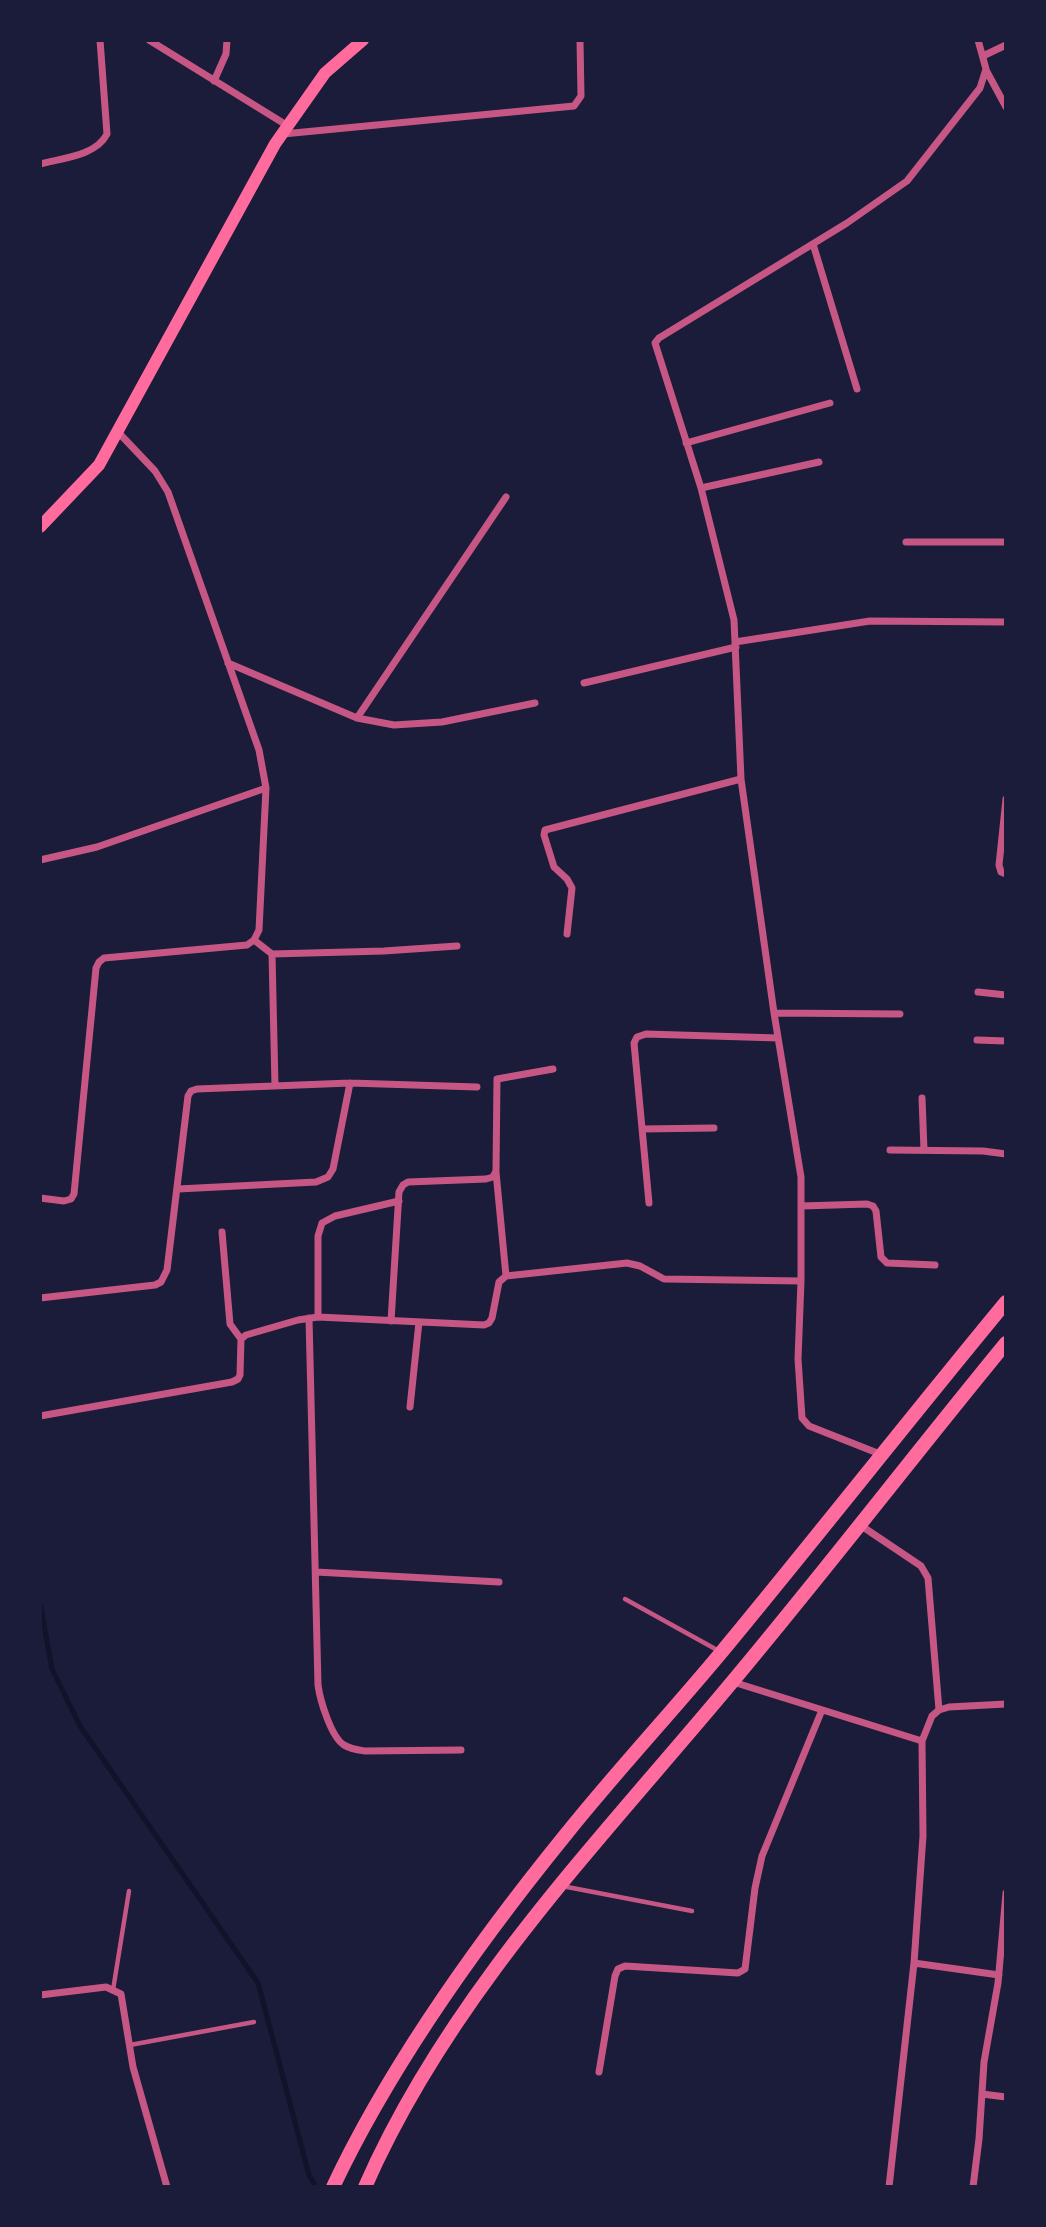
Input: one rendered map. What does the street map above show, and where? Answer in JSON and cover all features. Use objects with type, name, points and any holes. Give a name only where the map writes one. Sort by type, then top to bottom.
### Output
[{"type":"highway","points":[[333,2187],[348,2155],[413,2045],[482,1943],[568,1831],[721,1653],[1006,1302]]},
{"type":"highway","points":[[365,2187],[415,2089],[444,2042],[560,1886],[732,1682],[1006,1343]]},
{"type":"highway","points":[[921,1404],[942,1421]]},
{"type":"main road","points":[[40,527],[99,466],[285,130],[325,73],[363,40]]},
{"type":"street","points":[[40,164],[94,149],[103,142],[107,134],[100,40]]},
{"type":"street","points":[[149,40],[214,80],[285,130],[573,106],[579,102],[581,96],[580,40]]},
{"type":"street","points":[[214,80],[226,54],[227,40]]},
{"type":"street","points":[[978,40],[986,69],[1006,107]]},
{"type":"street","points":[[983,56],[1006,45]]},
{"type":"street","points":[[880,1454],[804,1423],[798,1359],[801,1281],[799,1163],[774,1013],[741,779],[732,609],[701,488],[655,343],[659,338],[813,244],[907,181],[979,88],[986,69]]},
{"type":"street","points":[[813,244],[857,389]]},
{"type":"street","points":[[686,443],[830,403]]},
{"type":"street","points":[[40,1198],[64,1201],[71,1199],[74,1194],[96,968],[99,962],[104,958],[247,945],[254,940],[259,930],[265,788],[259,750],[169,492],[155,471],[118,432]]},
{"type":"street","points":[[701,488],[819,462]]},
{"type":"street","points":[[357,718],[506,497]]},
{"type":"street","points":[[906,542],[1006,542]]},
{"type":"street","points":[[584,683],[736,645],[870,621],[1006,622]]},
{"type":"street","points":[[228,663],[357,718],[394,725],[442,722],[535,703]]},
{"type":"street","points":[[568,934],[572,888],[554,867],[544,835],[545,830],[741,779]]},
{"type":"street","points":[[40,860],[97,847],[265,788]]},
{"type":"street","points":[[1006,799],[999,865],[1001,872],[1006,874]]},
{"type":"street","points":[[254,940],[272,954],[457,946]]},
{"type":"street","points":[[272,954],[275,1086]]},
{"type":"street","points":[[978,992],[1006,995]]},
{"type":"street","points":[[774,1013],[900,1014]]},
{"type":"street","points":[[649,1203],[634,1043],[637,1037],[646,1034],[778,1038]]},
{"type":"street","points":[[977,1040],[1006,1041]]},
{"type":"street","points":[[506,1276],[496,1171],[497,1079],[553,1069]]},
{"type":"street","points":[[178,1189],[316,1182],[328,1177],[333,1169],[350,1083]]},
{"type":"street","points":[[40,1298],[155,1285],[161,1282],[167,1270],[188,1096],[191,1091],[350,1083],[477,1087]]},
{"type":"street","points":[[922,1098],[925,1150]]},
{"type":"street","points":[[642,1129],[714,1128]]},
{"type":"street","points":[[890,1150],[983,1151],[1006,1154]]},
{"type":"street","points":[[391,1321],[399,1201],[403,1185],[408,1182],[486,1179],[493,1177],[496,1171]]},
{"type":"street","points":[[318,1317],[318,1236],[321,1223],[335,1216],[399,1201]]},
{"type":"street","points":[[801,1206],[873,1206],[883,1261],[887,1264],[935,1265]]},
{"type":"street","points":[[40,1416],[232,1382],[240,1375],[241,1339],[230,1324],[222,1232]]},
{"type":"street","points":[[241,1339],[246,1335],[318,1317],[484,1325],[489,1323],[499,1282],[506,1276],[627,1263],[640,1266],[664,1279],[801,1281]]},
{"type":"street","points":[[309,1318],[318,1685],[322,1704],[337,1740],[352,1749],[461,1750]]},
{"type":"street","points":[[410,1407],[419,1322]]},
{"type":"street","points":[[858,1524],[921,1566],[928,1578],[939,1710]]},
{"type":"street","points":[[316,1572],[499,1583]]},
{"type":"street","points":[[732,1682],[922,1741]]},
{"type":"street","points":[[889,2187],[914,1963],[923,1836],[922,1741],[932,1716],[939,1710],[1006,1704]]},
{"type":"street","points":[[599,2071],[618,1969],[625,1966],[738,1973],[745,1969],[760,1864],[822,1710]]},
{"type":"street","points":[[973,2187],[984,2063],[999,1975],[1006,1893]]},
{"type":"street","points":[[914,1963],[999,1975]]},
{"type":"street","points":[[40,1995],[106,1987],[121,1994],[133,2067],[167,2187]]},
{"type":"street","points":[[982,2094],[1006,2097]]},
{"type":"lane","points":[[625,1599],[721,1653]]},
{"type":"lane","points":[[560,1886],[692,1911]]},
{"type":"lane","points":[[113,1991],[129,1891]]},
{"type":"lane","points":[[130,2045],[254,2022]]},
{"type":"waterway","points":[[40,1603],[52,1669],[80,1726],[258,1983],[309,2175],[316,2187]]}]
